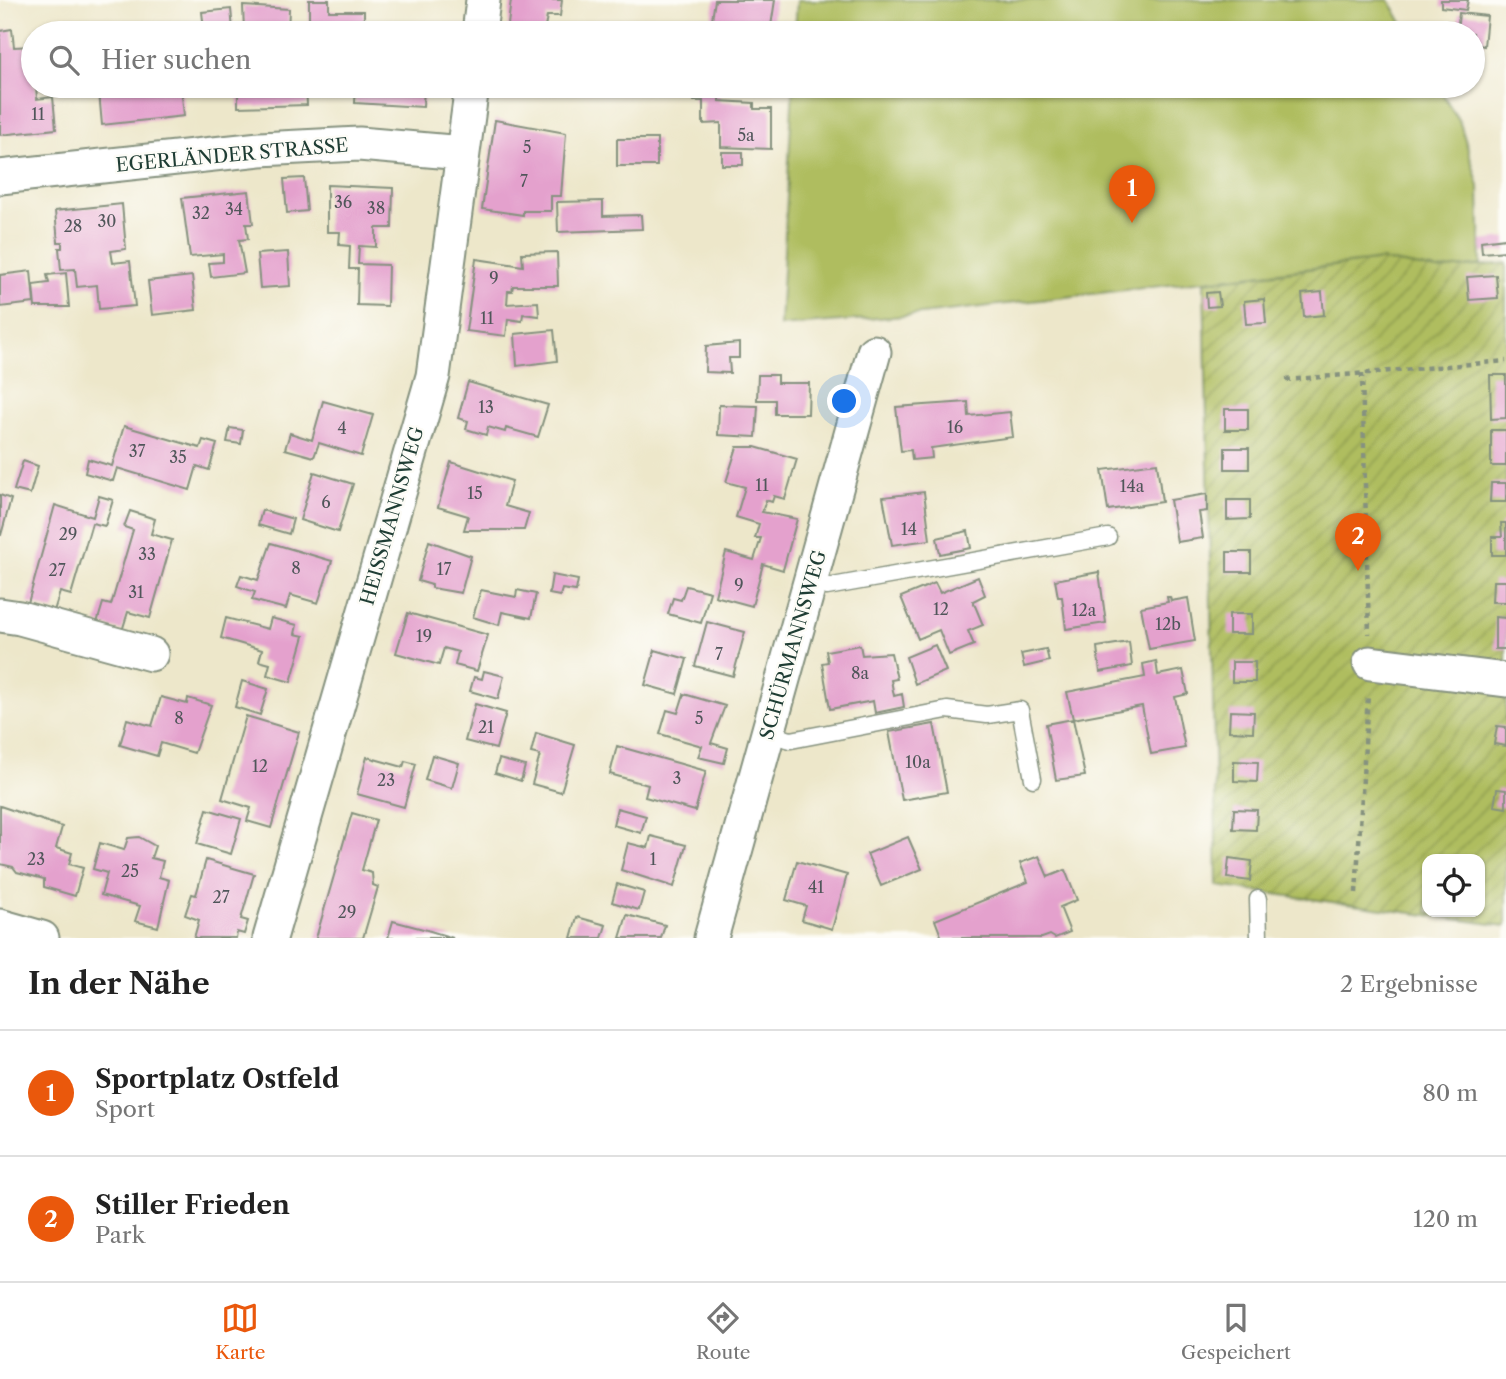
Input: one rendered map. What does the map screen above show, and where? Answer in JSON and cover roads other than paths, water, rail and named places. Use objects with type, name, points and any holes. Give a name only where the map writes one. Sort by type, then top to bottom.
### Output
[{"type":"street","points":[[480,21],[483,0]]},
{"type":"street","name":"HEISSMANNSWEG","points":[[270,938],[433,376],[470,98]]},
{"type":"street","name":"EGERLÄNDER STRASSE","points":[[0,177],[260,149],[359,144],[463,153]]},
{"type":"street","name":"SCHÜRMANNSWEG","points":[[711,938],[874,352]]},
{"type":"street","points":[[0,615],[151,654]]},
{"type":"street","points":[[1370,663],[1506,680]]},
{"type":"street","points":[[0,926],[42,938]]},
{"type":"lane","points":[[810,583],[827,587],[1108,537]]},
{"type":"lane","points":[[768,734],[791,740],[947,710],[987,715],[1020,710],[1033,779]]},
{"type":"lane","points":[[1258,899],[1259,938]]},
{"type":"place","name":"Sportplatz Ostfeld","points":[[1132,223]]},
{"type":"place","name":"Stiller Frieden","points":[[1358,571]]}]
